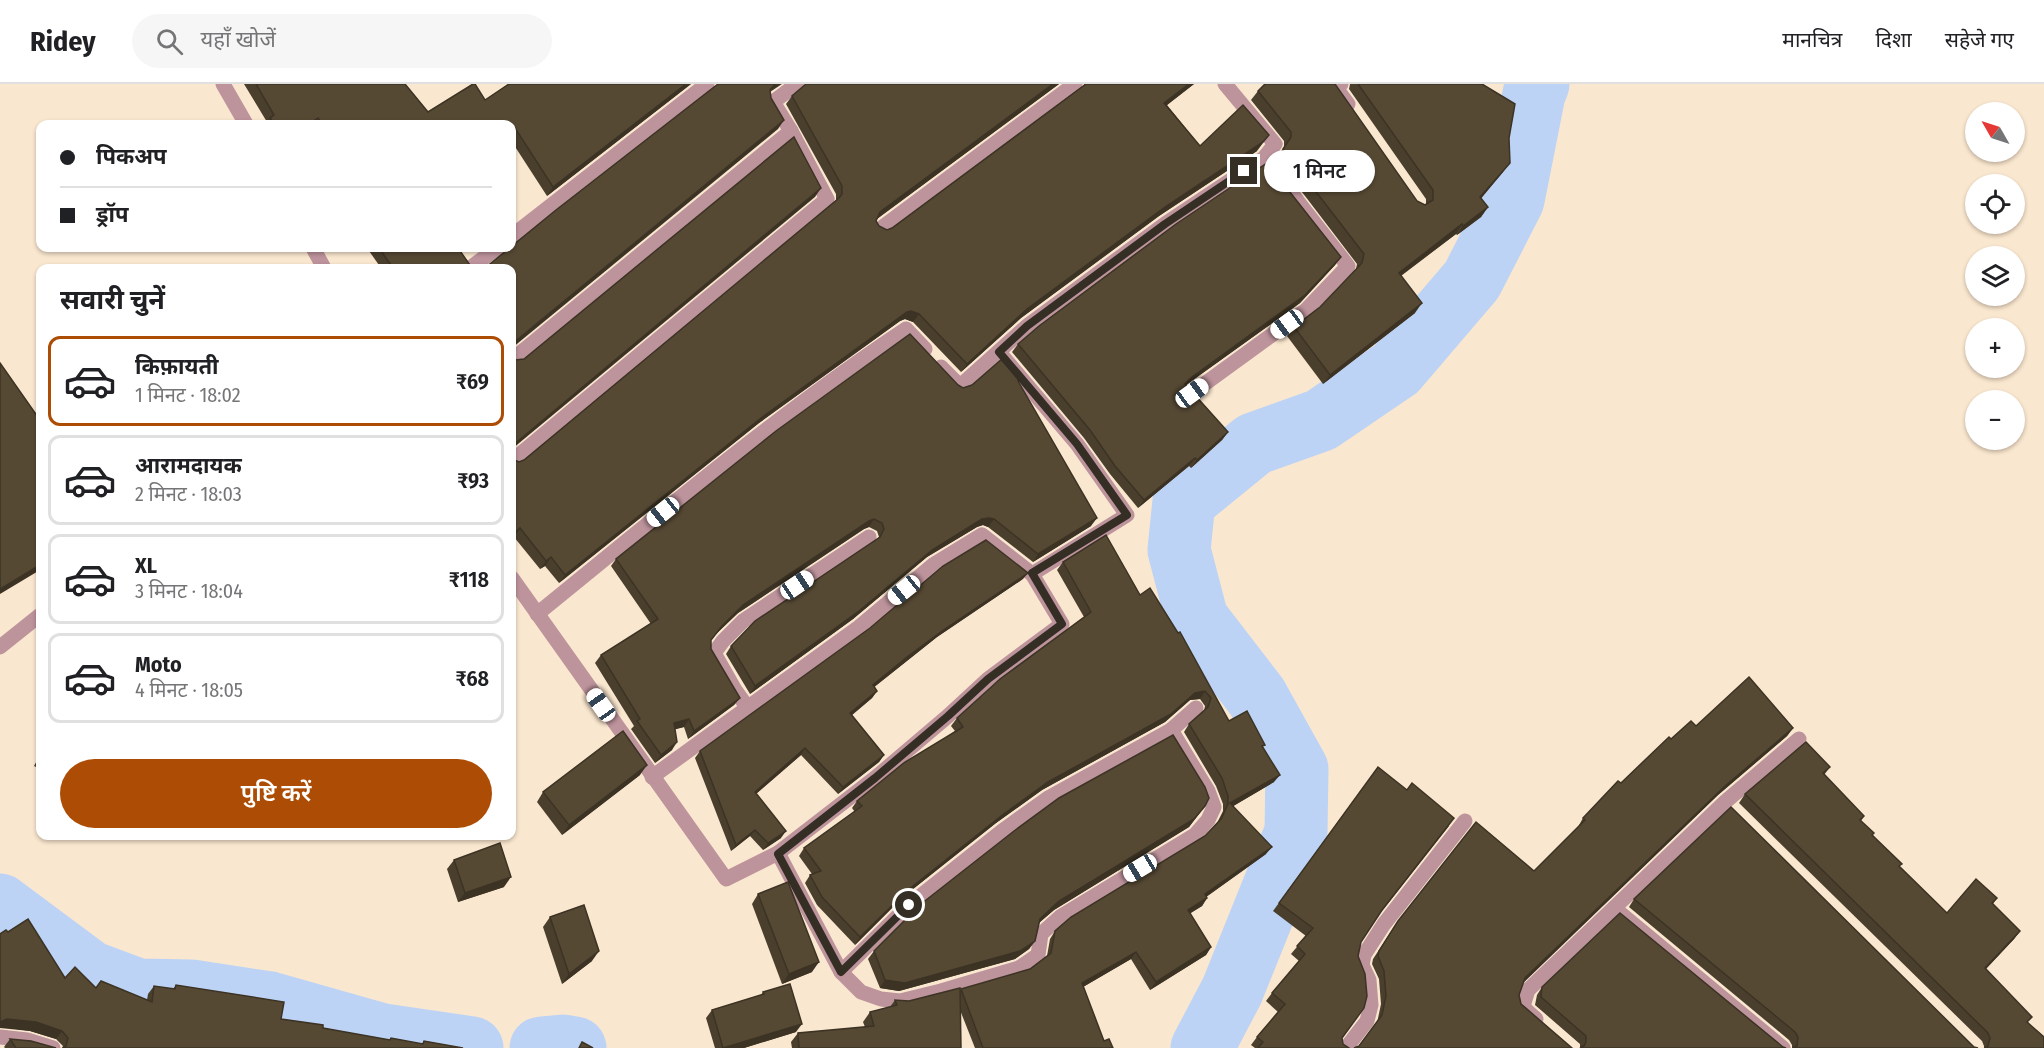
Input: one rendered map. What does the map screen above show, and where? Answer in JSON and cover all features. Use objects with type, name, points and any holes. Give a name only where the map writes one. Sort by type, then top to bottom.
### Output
[{"type":"street","points":[[224,84],[244,120]]},
{"type":"street","points":[[516,233],[707,84]]},
{"type":"street","points":[[516,458],[827,199],[773,102],[797,84]]},
{"type":"street","points":[[880,229],[1075,84]]},
{"type":"street","points":[[537,614],[735,453],[853,364],[906,329],[960,386],[1027,326],[1165,224],[1264,158],[1275,144],[1225,84]]},
{"type":"street","points":[[1341,84],[1336,88],[1357,117]]},
{"type":"street","points":[[516,357],[791,131]]},
{"type":"street","points":[[1192,393],[1306,310],[1348,266],[1264,158]]},
{"type":"street","points":[[475,264],[492,252]]},
{"type":"street","points":[[999,352],[1077,444],[1127,515],[1032,573]]},
{"type":"street","points":[[516,584],[652,777],[726,879],[778,854],[875,778],[988,679],[1062,624],[1032,573],[982,535],[933,566],[859,627],[652,777]]},
{"type":"street","points":[[748,708],[714,653],[743,621],[868,537]]},
{"type":"street","points":[[0,648],[36,618]]},
{"type":"street","points":[[841,972],[909,905],[1002,831],[1048,798],[1171,730],[1196,708]]},
{"type":"street","points":[[778,854],[841,972],[861,992],[881,999],[900,1001],[941,992],[1019,968],[1038,955],[1041,934],[1060,917],[1195,835],[1208,820],[1214,807],[1208,791],[1171,730]]},
{"type":"street","points":[[1546,1027],[1523,1005],[1528,990],[1614,908],[1730,806],[1799,739]]},
{"type":"street","points":[[1348,1047],[1366,1021],[1371,1005],[1369,980],[1362,965],[1364,955],[1384,924],[1465,821]]},
{"type":"street","points":[[1614,908],[1784,1048]]},
{"type":"street","points":[[0,1037],[27,1040],[53,1048]]},
{"type":"building","points":[[256,84],[405,84],[428,112],[473,84],[485,100],[509,84],[686,84],[553,187],[516,130],[516,120],[319,120],[318,118],[315,120],[271,120],[270,118],[274,115]]},
{"type":"building","points":[[718,84],[775,84],[770,90],[771,98],[784,120],[516,341],[516,264],[490,264],[505,252],[516,252],[516,243]]},
{"type":"building","points":[[806,84],[1053,84],[880,212],[876,221],[879,226],[887,230],[1086,84],[1189,84],[1164,103],[1200,146],[1243,105],[1269,135],[1263,142],[1165,207],[1027,309],[967,364],[919,314],[907,312],[765,415],[565,575],[551,557],[546,561],[520,528],[516,532],[516,461],[524,460],[839,198],[842,194],[842,186],[792,96]]},
{"type":"building","points":[[1265,84],[1335,84],[1417,201],[1425,205],[1433,200],[1433,190],[1358,84],[1482,84],[1515,104],[1509,138],[1510,163],[1480,197],[1488,207],[1463,226],[1462,224],[1399,273],[1422,303],[1330,375],[1294,327],[1320,307],[1362,263],[1364,254],[1283,149],[1291,137],[1291,132],[1258,91]]},
{"type":"building","points":[[794,137],[821,188],[516,443],[516,360],[524,359]]},
{"type":"building","points":[[1267,163],[1341,257],[1305,295],[1185,384],[1228,432],[1197,460],[1195,458],[1144,500],[1115,466],[1090,430],[1018,344],[1176,224]]},
{"type":"building","points":[[382,252],[461,252],[469,264],[390,264]]},
{"type":"building","points":[[910,334],[963,388],[972,385],[1003,358],[1021,379],[1018,381],[1097,518],[1038,554],[994,519],[982,519],[932,550],[859,611],[755,686],[731,646],[755,621],[880,537],[884,529],[882,523],[874,519],[869,521],[743,605],[722,626],[711,640],[711,649],[740,698],[694,731],[689,719],[674,723],[677,742],[661,755],[637,721],[640,719],[601,655],[658,619],[616,559],[776,431]]},
{"type":"building","points":[[0,363],[36,414],[36,567],[0,589]]},
{"type":"building","points":[[1106,535],[1140,595],[1150,588],[1178,633],[1180,632],[1229,721],[1247,711],[1265,745],[1262,746],[1280,775],[1230,803],[1272,847],[1205,894],[1207,898],[1188,910],[1211,947],[1156,982],[1136,952],[1082,983],[1104,1041],[1109,1039],[1113,1048],[983,1048],[961,989],[1030,969],[1051,953],[1055,931],[1071,917],[1205,836],[1221,819],[1228,804],[1222,778],[1189,724],[1208,707],[1211,698],[1205,691],[1195,693],[1171,714],[1048,782],[908,890],[860,937],[822,897],[810,875],[821,871],[804,848],[862,806],[857,801],[905,762],[963,727],[957,718],[1000,679],[1091,612],[1063,562]]},
{"type":"building","points":[[986,540],[1028,573],[907,657],[873,685],[877,691],[850,713],[884,755],[843,787],[805,748],[755,792],[786,831],[768,843],[755,830],[736,845],[700,751],[870,628],[943,566]]},
{"type":"building","points":[[1749,677],[1793,728],[1724,787],[1525,978],[1519,995],[1521,1004],[1572,1048],[1354,1048],[1359,1046],[1382,1015],[1386,996],[1384,971],[1378,956],[1379,951],[1398,921],[1476,822],[1534,871],[1585,820],[1583,818],[1618,781],[1621,783],[1669,737],[1671,739],[1691,721],[1696,726]]},
{"type":"building","points":[[623,731],[647,765],[569,825],[543,792]]},
{"type":"building","points":[[1173,735],[1205,787],[1209,798],[1194,819],[1059,901],[1040,919],[1035,941],[1020,951],[905,983],[885,980],[874,951],[921,904],[1059,798]]},
{"type":"building","points":[[1806,742],[1830,767],[1823,773],[1864,816],[1860,820],[1874,833],[1872,835],[1902,864],[1899,866],[1947,913],[1976,879],[1997,898],[1992,903],[2020,931],[1985,968],[2032,1017],[2027,1022],[2044,1037],[2044,1048],[1985,1048],[1990,1038],[1988,1033],[1745,794]]},
{"type":"building","points":[[1378,767],[1407,790],[1412,783],[1454,818],[1382,910],[1361,942],[1358,956],[1365,974],[1367,996],[1364,1008],[1342,1038],[1343,1044],[1349,1048],[1258,1048],[1263,1042],[1257,1037],[1285,1004],[1272,993],[1305,954],[1297,946],[1313,928],[1279,903]]},
{"type":"building","points":[[1731,807],[1974,1047],[1978,1048],[1793,1048],[1797,1046],[1798,1037],[1795,1032],[1634,899]]},
{"type":"building","points":[[500,843],[511,877],[465,893],[454,860]]},
{"type":"building","points":[[788,882],[819,962],[789,974],[758,894]]},
{"type":"building","points":[[584,905],[599,951],[569,974],[550,917]]},
{"type":"building","points":[[1620,913],[1786,1048],[1580,1048],[1586,1042],[1586,1036],[1541,997],[1542,987]]},
{"type":"building","points":[[28,919],[65,978],[75,967],[96,988],[101,981],[152,1002],[154,986],[175,989],[176,985],[284,1002],[281,1019],[323,1025],[323,1028],[390,1040],[391,1038],[423,1044],[424,1041],[463,1048],[63,1048],[68,1038],[62,1031],[36,1022],[7,1019],[0,1022],[0,934],[6,930],[8,932]]},
{"type":"building","points":[[790,984],[802,1024],[723,1048],[712,1010]]},
{"type":"building","points":[[960,988],[961,1048],[799,1048],[798,1033],[874,1026],[870,1012],[897,1005],[895,1000],[909,1001]]},
{"type":"building","points":[[10,1039],[31,1041],[56,1048],[16,1048]]},
{"type":"building","points":[[582,1042],[593,1048],[579,1048]]},
{"type":"waterway","points":[[1202,1048],[1232,991],[1296,832],[1297,769],[1257,697],[1197,619],[1179,550],[1184,501],[1254,444],[1321,420],[1396,369],[1472,280],[1513,200],[1534,94],[1538,84]]},
{"type":"waterway","points":[[0,905],[90,972],[138,990],[191,991],[270,1003],[383,1035],[472,1048]]},
{"type":"waterway","points":[[541,1048],[563,1046],[575,1048]]},
{"type":"route","points":[[909,905],[841,972],[778,854],[875,778],[988,679],[1062,624],[1032,573],[1127,515],[1077,444],[999,352],[1027,326],[1165,224],[1244,171]]}]
